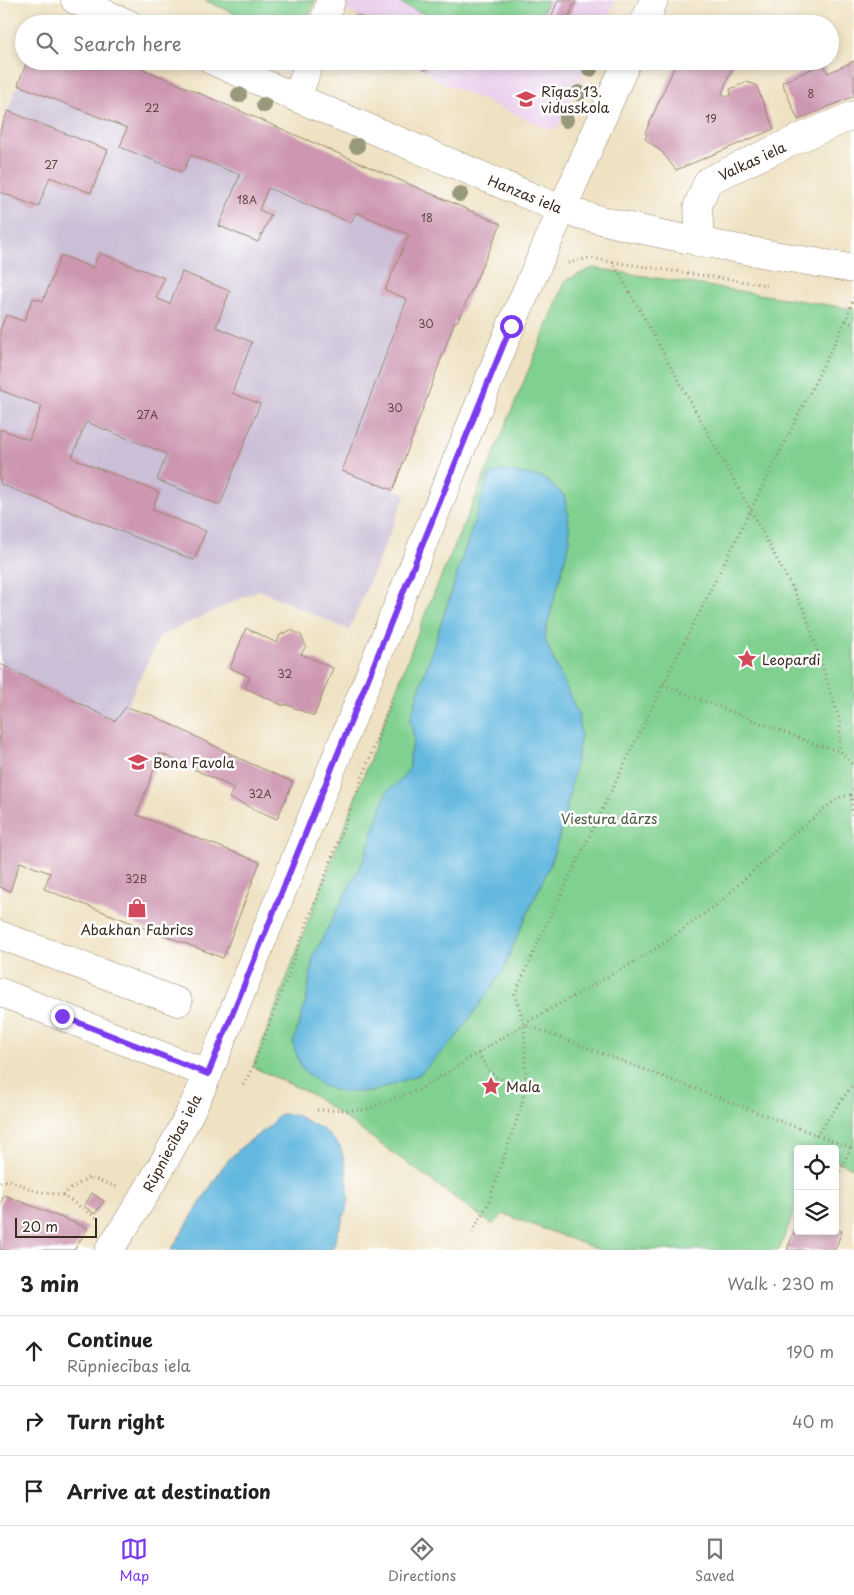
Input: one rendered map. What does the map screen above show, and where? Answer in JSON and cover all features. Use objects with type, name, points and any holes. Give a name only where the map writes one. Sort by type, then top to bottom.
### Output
[{"type":"street","points":[[75,0],[109,15]]},
{"type":"street","points":[[326,15],[331,0]]},
{"type":"street","points":[[648,15],[654,0]]},
{"type":"street","name":"Hanzas iela","points":[[233,70],[563,210],[700,243],[854,269]]},
{"type":"street","points":[[297,98],[307,70]]},
{"type":"street","name":"Rūpniecības iela","points":[[114,1242],[154,1179],[193,1109],[511,326],[623,70]]},
{"type":"street","name":"Valkas iela","points":[[700,243],[698,205],[708,181],[854,115]]},
{"type":"street","points":[[0,934],[178,1002]]},
{"type":"street","points":[[0,992],[208,1074]]},
{"type":"path","points":[[544,252],[569,264]]},
{"type":"path","points":[[564,271],[569,264],[589,258],[777,286]]},
{"type":"path","points":[[613,262],[805,612],[840,722],[840,751]]},
{"type":"path","points":[[472,1232],[488,1204],[522,1104],[526,1081],[524,1024],[515,994],[544,929],[750,509],[846,320],[854,297],[844,296]]},
{"type":"path","points":[[846,320],[854,325]]},
{"type":"path","points":[[664,685],[817,744],[840,751],[854,766]]},
{"type":"path","points":[[243,1085],[253,1067],[398,686]]},
{"type":"path","points":[[854,790],[851,795],[854,827]]},
{"type":"path","points":[[317,1110],[365,1110],[423,1088],[524,1024],[666,942],[720,902],[793,834],[832,803],[851,795]]},
{"type":"path","points":[[524,1024],[852,1149],[839,1173]]},
{"type":"path","points":[[478,1053],[490,1072],[504,1082],[526,1081]]},
{"type":"path","points":[[816,1136],[854,1083]]},
{"type":"path","points":[[62,1195],[89,1177],[122,1188]]},
{"type":"path","points":[[0,1182],[9,1180],[36,1191],[62,1195],[114,1242]]},
{"type":"shaded area","points":[[346,0],[616,0],[609,15],[357,15],[343,9]]},
{"type":"shaded area","points":[[24,70],[146,70],[501,224],[457,322],[455,322],[393,489],[406,494],[349,630],[259,590],[160,636],[126,707],[115,721],[0,664],[0,131]]},
{"type":"shaded area","name":"Rīgas 13. vidusskola","points":[[426,70],[585,70],[558,128],[548,129],[435,79]]},
{"type":"green space","points":[[204,0],[315,0],[309,15],[238,15]]},
{"type":"green space","points":[[403,0],[548,0],[542,15],[427,15],[401,4]]},
{"type":"green space","name":"Viestura dārzs","points":[[593,268],[854,309],[854,1168],[839,1162],[839,1145],[794,1145],[794,1211],[779,1250],[600,1250],[504,1214],[493,1225],[311,1094],[253,1067],[425,614],[566,280]]},
{"type":"water","points":[[502,470],[542,477],[564,495],[568,513],[570,540],[545,634],[547,645],[578,714],[581,736],[564,822],[550,865],[511,950],[504,970],[456,1038],[419,1075],[371,1092],[341,1092],[322,1086],[301,1068],[293,1044],[307,997],[313,956],[364,859],[387,791],[401,780],[410,767],[409,755],[414,741],[410,718],[489,476]]},
{"type":"water","points":[[280,1114],[295,1115],[324,1130],[340,1146],[346,1167],[349,1201],[332,1250],[171,1250],[224,1165],[240,1148],[270,1126]]},
{"type":"building","points":[[558,0],[576,0],[570,15],[552,15]]},
{"type":"building","points":[[854,61],[854,96],[798,120],[782,82],[809,70],[826,70],[828,73],[839,70],[839,68]]},
{"type":"building","points":[[24,70],[146,70],[501,224],[457,322],[455,321],[393,490],[342,471],[407,299],[385,290],[409,235],[356,212],[351,223],[268,188],[259,210],[271,215],[258,242],[219,226],[240,175],[191,155],[183,172],[120,147],[127,128],[18,85]]},
{"type":"building","points":[[673,70],[731,70],[722,93],[727,97],[731,95],[730,89],[747,82],[756,85],[774,129],[676,170],[662,152],[645,139],[647,134],[645,133]]},
{"type":"building","points":[[8,111],[108,150],[91,193],[50,177],[38,207],[0,192],[0,131]]},
{"type":"building","points":[[99,253],[164,278],[156,298],[170,304],[182,272],[230,291],[216,327],[252,342],[232,393],[260,404],[220,505],[157,480],[167,454],[86,422],[72,458],[159,492],[152,510],[206,531],[194,560],[0,484],[0,429],[29,440],[42,406],[0,390],[0,330],[6,315],[24,321],[33,298],[43,301],[61,255],[93,268]]},
{"type":"building","points":[[246,628],[277,643],[280,635],[291,630],[301,635],[306,646],[301,654],[333,668],[314,716],[285,704],[284,706],[245,688],[250,677],[230,668]]},
{"type":"building","points":[[0,664],[115,721],[126,707],[152,715],[245,761],[293,782],[277,819],[229,798],[234,788],[160,753],[137,815],[260,862],[223,958],[44,889],[50,873],[20,862],[10,891],[0,887]]},
{"type":"building","points":[[92,1193],[104,1201],[95,1214],[84,1206]]},
{"type":"building","points":[[4,1195],[88,1228],[74,1250],[0,1250],[0,1205]]},
{"type":"building","points":[[839,1230],[842,1231],[835,1250],[787,1250],[794,1232],[794,1235],[839,1235]]},
{"type":"place","name":"Rīgas 13. vidusskola","points":[[526,99]]},
{"type":"place","name":"Leopardi","points":[[747,659]]},
{"type":"place","name":"Bona Favola","points":[[138,762]]},
{"type":"place","name":"Abakhan Fabrics","points":[[137,908]]},
{"type":"place","name":"Mala","points":[[491,1086]]},
{"type":"route","points":[[62,1016],[208,1074],[511,326]]}]
